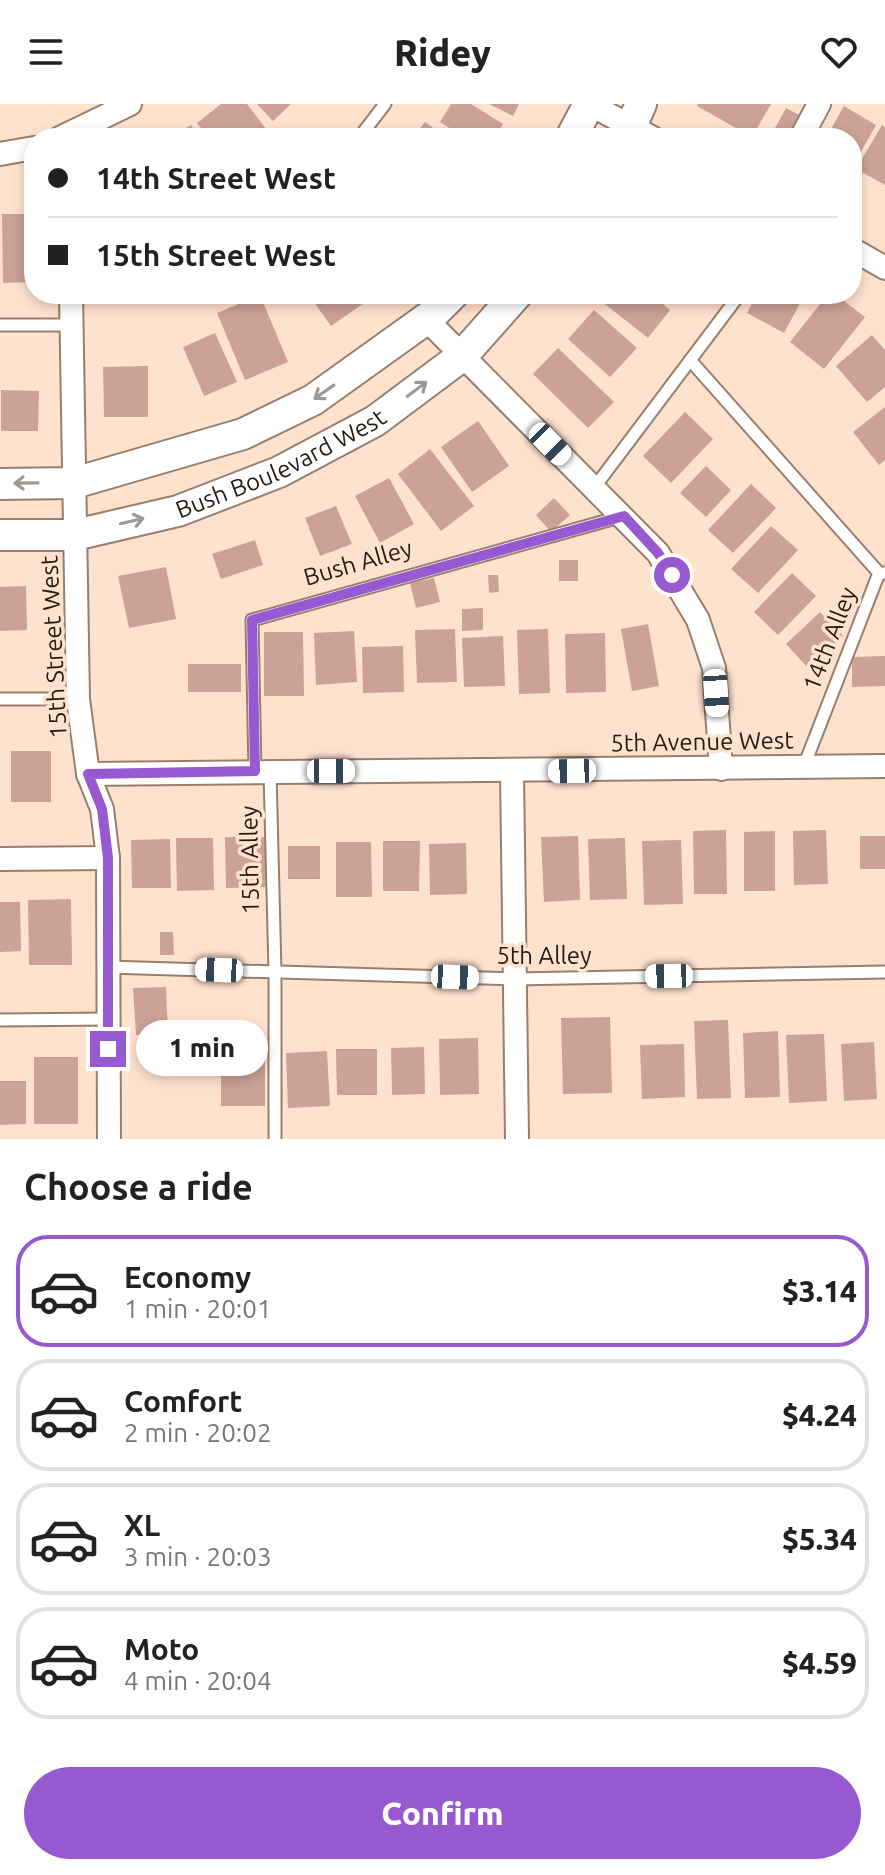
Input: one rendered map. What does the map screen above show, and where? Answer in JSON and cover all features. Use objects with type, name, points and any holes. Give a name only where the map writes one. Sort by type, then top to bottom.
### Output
[{"type":"main road","points":[[576,128],[589,104]]},
{"type":"main road","name":"Bush Boulevard West","points":[[0,484],[74,483],[243,434],[313,400],[442,304]]},
{"type":"main road","name":"Bush Boulevard West","points":[[0,535],[75,535],[178,511],[279,472],[375,421],[462,356],[508,304]]},
{"type":"street","points":[[83,128],[130,104]]},
{"type":"street","points":[[589,104],[638,127]]},
{"type":"street","points":[[806,128],[819,104]]},
{"type":"street","points":[[0,154],[24,150]]},
{"type":"street","points":[[862,255],[885,268]]},
{"type":"street","name":"15th Street West","points":[[72,304],[78,699],[88,774],[102,809],[108,858],[109,1139]]},
{"type":"street","points":[[426,319],[658,553],[698,620],[714,668],[721,769]]},
{"type":"street","name":"5th Avenue West","points":[[88,774],[885,766]]},
{"type":"street","points":[[512,772],[517,1139]]},
{"type":"street","points":[[0,859],[108,858]]},
{"type":"lane","points":[[367,128],[385,104]]},
{"type":"lane","points":[[594,488],[732,304]]},
{"type":"lane","points":[[0,325],[72,325]]},
{"type":"lane","points":[[690,360],[882,573]]},
{"type":"lane","name":"Bush Alley","points":[[263,771],[252,620],[624,516]]},
{"type":"lane","name":"14th Alley","points":[[804,766],[882,573]]},
{"type":"lane","points":[[0,699],[78,699]]},
{"type":"lane","name":"15th Alley","points":[[263,771],[275,972],[275,1139]]},
{"type":"lane","name":"5th Alley","points":[[107,967],[515,979],[885,972]]},
{"type":"lane","points":[[0,1020],[108,1019]]},
{"type":"building","points":[[221,104],[247,104],[265,128],[201,128],[197,123]]},
{"type":"building","points":[[257,104],[291,104],[273,121]]},
{"type":"building","points":[[451,104],[471,104],[503,124],[500,128],[449,128],[440,122]]},
{"type":"building","points":[[489,104],[519,104],[513,116]]},
{"type":"building","points":[[771,104],[757,128],[736,128],[697,106]]},
{"type":"building","points":[[844,106],[876,125],[862,150],[862,128],[832,128]]},
{"type":"building","points":[[786,108],[807,119],[802,128],[775,128]]},
{"type":"building","points":[[882,125],[885,127],[885,185],[862,172],[862,159]]},
{"type":"building","points":[[2,214],[24,214],[24,282],[3,283]]},
{"type":"building","points":[[238,304],[264,304],[288,362],[245,380],[217,313]]},
{"type":"building","points":[[315,304],[363,304],[331,326]]},
{"type":"building","points":[[605,304],[663,304],[670,310],[648,338]]},
{"type":"building","points":[[752,304],[800,304],[784,333],[747,313]]},
{"type":"building","points":[[820,304],[848,304],[865,317],[824,369],[790,342]]},
{"type":"building","points":[[594,310],[637,348],[610,377],[568,339]]},
{"type":"building","points":[[215,333],[237,382],[204,396],[183,347]]},
{"type":"building","points":[[872,335],[885,350],[885,387],[867,402],[836,366]]},
{"type":"building","points":[[558,348],[614,402],[588,428],[533,374]]},
{"type":"building","points":[[148,366],[148,417],[104,417],[103,367]]},
{"type":"building","points":[[1,390],[39,391],[38,431],[1,431]]},
{"type":"building","points":[[885,407],[885,460],[879,465],[853,432]]},
{"type":"building","points":[[685,412],[713,439],[671,483],[643,456]]},
{"type":"building","points":[[478,421],[509,466],[472,492],[441,447]]},
{"type":"building","points":[[430,449],[474,506],[441,531],[398,474]]},
{"type":"building","points":[[706,466],[731,490],[706,517],[680,493]]},
{"type":"building","points":[[389,478],[414,524],[380,543],[355,496]]},
{"type":"building","points":[[751,484],[776,508],[733,553],[708,530]]},
{"type":"building","points":[[554,498],[570,515],[551,532],[536,515]]},
{"type":"building","points":[[336,506],[352,544],[320,556],[305,518]]},
{"type":"building","points":[[771,526],[798,550],[758,593],[731,569]]},
{"type":"building","points":[[255,540],[263,565],[221,579],[212,554]]},
{"type":"building","points":[[559,560],[578,560],[578,581],[559,581]]},
{"type":"building","points":[[166,567],[176,619],[129,628],[118,576]]},
{"type":"building","points":[[792,573],[816,596],[778,635],[754,612]]},
{"type":"building","points":[[488,575],[498,575],[499,592],[489,593]]},
{"type":"building","points":[[434,578],[440,602],[416,608],[410,583]]},
{"type":"building","points":[[26,586],[27,630],[0,631],[0,587]]},
{"type":"building","points":[[483,608],[483,630],[462,631],[462,609]]},
{"type":"building","points":[[820,612],[843,636],[808,668],[786,644]]},
{"type":"building","points":[[648,624],[659,686],[632,691],[621,629]]},
{"type":"building","points":[[455,629],[457,682],[417,683],[415,630]]},
{"type":"building","points":[[548,629],[550,693],[519,694],[517,630]]},
{"type":"building","points":[[354,631],[357,682],[316,685],[314,633]]},
{"type":"building","points":[[264,632],[303,632],[304,696],[264,696]]},
{"type":"building","points":[[605,633],[606,692],[566,693],[565,634]]},
{"type":"building","points":[[503,636],[505,686],[464,687],[462,638]]},
{"type":"building","points":[[403,646],[404,692],[363,693],[362,647]]},
{"type":"building","points":[[885,656],[885,686],[852,687],[852,657]]},
{"type":"building","points":[[188,664],[241,664],[241,692],[188,692]]},
{"type":"building","points":[[11,751],[51,751],[51,802],[11,802]]},
{"type":"building","points":[[726,830],[727,894],[694,894],[693,831]]},
{"type":"building","points":[[826,830],[828,884],[794,885],[793,831]]},
{"type":"building","points":[[775,831],[775,891],[744,891],[744,832]]},
{"type":"building","points":[[578,836],[580,900],[544,902],[541,837]]},
{"type":"building","points":[[860,836],[885,836],[885,869],[860,869]]},
{"type":"building","points":[[225,837],[265,837],[265,887],[226,888]]},
{"type":"building","points":[[176,838],[213,838],[214,890],[177,891]]},
{"type":"building","points":[[625,838],[627,899],[590,900],[588,839]]},
{"type":"building","points":[[170,839],[171,888],[132,888],[131,840]]},
{"type":"building","points":[[681,840],[683,904],[644,905],[642,841]]},
{"type":"building","points":[[383,841],[420,841],[419,891],[383,891]]},
{"type":"building","points":[[336,842],[371,842],[372,897],[336,897]]},
{"type":"building","points":[[466,843],[467,894],[430,895],[429,844]]},
{"type":"building","points":[[288,846],[320,846],[320,879],[288,879]]},
{"type":"building","points":[[71,899],[72,965],[29,965],[28,900]]},
{"type":"building","points":[[0,902],[20,902],[21,951],[0,952]]},
{"type":"building","points":[[160,932],[173,932],[174,955],[160,955]]},
{"type":"building","points":[[166,987],[168,1034],[136,1035],[133,988]]},
{"type":"building","points":[[610,1017],[612,1093],[563,1094],[561,1018]]},
{"type":"building","points":[[728,1020],[731,1098],[697,1099],[694,1021]]},
{"type":"building","points":[[778,1031],[780,1097],[745,1098],[743,1033]]},
{"type":"building","points":[[824,1034],[827,1101],[789,1103],[786,1035]]},
{"type":"building","points":[[478,1038],[479,1094],[440,1095],[439,1039]]},
{"type":"building","points":[[874,1042],[877,1099],[844,1101],[841,1044]]},
{"type":"building","points":[[684,1044],[685,1097],[642,1099],[640,1045]]},
{"type":"building","points":[[424,1047],[425,1094],[392,1095],[391,1048]]},
{"type":"building","points":[[336,1049],[377,1049],[377,1095],[337,1095]]},
{"type":"building","points":[[327,1051],[330,1106],[288,1108],[286,1053]]},
{"type":"building","points":[[34,1057],[78,1057],[78,1124],[34,1124]]},
{"type":"building","points":[[221,1059],[265,1059],[265,1106],[221,1106]]},
{"type":"building","points":[[0,1081],[26,1081],[26,1124],[0,1125]]},
{"type":"route","points":[[108,1049],[108,858],[102,809],[88,774],[255,771],[252,620],[624,516],[658,553],[672,575]]}]
